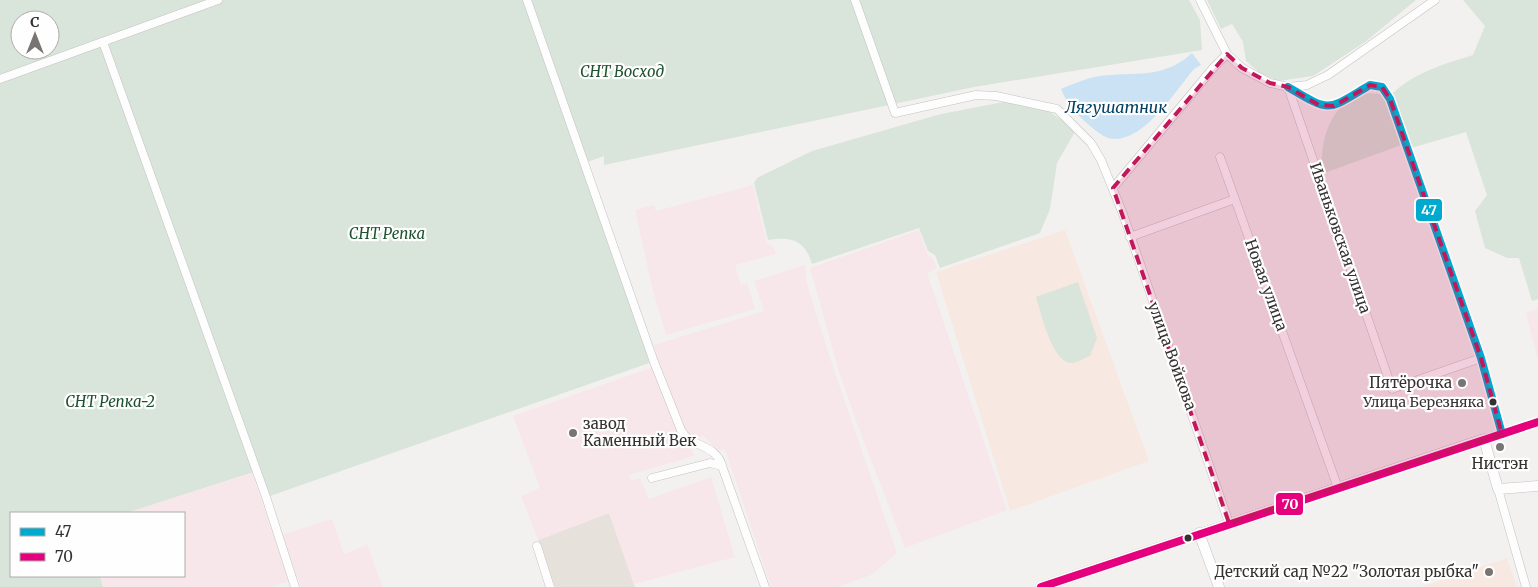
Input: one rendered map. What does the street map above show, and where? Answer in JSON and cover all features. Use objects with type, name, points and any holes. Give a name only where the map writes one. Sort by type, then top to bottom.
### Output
[{"type":"main road","points":[[1040,587],[1484,439],[1498,489],[1538,486]]},
{"type":"main road","points":[[1199,533],[1219,587]]},
{"type":"street","points":[[0,78],[218,0]]},
{"type":"street","points":[[527,0],[654,362],[681,430],[686,438],[706,446],[721,459],[765,587]]},
{"type":"street","name":"улица Войкова","points":[[855,0],[895,113],[976,95],[996,96],[1057,109],[1091,144],[1101,160],[1113,188],[1229,523]]},
{"type":"street","points":[[1200,0],[1227,54],[1242,68],[1270,83],[1288,86],[1306,85],[1328,75],[1435,0]]},
{"type":"street","points":[[103,42],[263,488],[295,587]]},
{"type":"street","points":[[1113,188],[1227,54]]},
{"type":"street","points":[[1288,86],[1319,105],[1334,106],[1370,85],[1382,88],[1390,99],[1481,358],[1502,434]]},
{"type":"street","name":"Иваньковская улица","points":[[1288,86],[1392,389],[1481,358]]},
{"type":"street","name":"Новая улица","points":[[1220,157],[1338,488]]},
{"type":"street","points":[[1130,237],[1235,199]]},
{"type":"street","points":[[1484,439],[1538,422]]},
{"type":"street","points":[[652,478],[710,463],[719,464],[724,469]]},
{"type":"street","points":[[1498,489],[1526,587]]},
{"type":"street","points":[[537,546],[550,587]]},
{"type":"highlighted area","points":[[1227,54],[1242,68],[1270,83],[1288,87],[1319,105],[1334,106],[1370,85],[1382,87],[1390,99],[1481,358],[1502,434],[1229,523],[1113,188]]},
{"type":"shaded area","points":[[753,185],[767,243],[774,248],[776,254],[735,265],[741,285],[747,283],[755,309],[666,335],[652,287],[635,210],[654,205],[656,211]]},
{"type":"shaded area","points":[[919,230],[928,255],[933,259],[937,268],[927,273],[1007,510],[905,548],[839,372],[810,268]]},
{"type":"shaded area","points":[[1065,230],[1149,461],[1010,511],[936,272]]},
{"type":"shaded area","points":[[805,265],[807,284],[829,355],[897,553],[871,575],[838,587],[771,587],[725,449],[717,451],[704,436],[694,438],[686,432],[659,366],[654,345],[764,311],[754,281]]},
{"type":"shaded area","points":[[1538,308],[1538,360],[1526,313]]},
{"type":"shaded area","points":[[653,367],[684,443],[688,443],[694,456],[629,475],[631,481],[640,478],[649,499],[711,477],[735,557],[634,584],[609,513],[538,540],[521,496],[540,488],[513,416]]},
{"type":"shaded area","points":[[252,473],[289,581],[272,587],[103,587],[100,577],[185,577],[185,512],[129,512]]},
{"type":"shaded area","points":[[609,513],[635,587],[555,587],[538,540]]},
{"type":"shaded area","points":[[332,519],[344,554],[367,545],[383,587],[301,587],[282,535]]},
{"type":"shaded area","name":"Детский сад №22 \"Золотая рыбка\"","points":[[1507,558],[1517,587],[1422,587]]},
{"type":"green space","points":[[0,0],[1189,0],[1200,20],[1202,50],[974,87],[604,165],[604,156],[582,164],[646,342],[649,363],[270,496],[260,470],[129,512],[10,512],[10,577],[100,577],[103,587],[0,587]]},
{"type":"green space","points":[[1207,0],[1416,0],[1365,42],[1313,76],[1278,81],[1260,73],[1246,61],[1243,42],[1232,24],[1221,29]]},
{"type":"green space","points":[[1463,0],[1538,0],[1538,299],[1532,301],[1519,258],[1507,258],[1485,248],[1475,211],[1487,195],[1466,132],[1411,148],[1404,144],[1322,174],[1322,152],[1327,129],[1338,110],[1346,102],[1364,94],[1391,95],[1419,75],[1473,55],[1485,26]]},
{"type":"green space","points":[[1014,100],[1043,107],[1076,130],[1057,163],[1050,209],[1040,233],[940,268],[935,255],[928,251],[919,228],[812,264],[806,250],[796,242],[784,239],[768,240],[754,183],[757,178],[812,151],[941,114]]},
{"type":"green space","points":[[1078,282],[1097,338],[1090,356],[1072,363],[1065,361],[1053,347],[1036,297]]},
{"type":"water","name":"Лягушатник","points":[[1192,53],[1201,65],[1194,69],[1149,122],[1127,137],[1111,139],[1098,132],[1072,109],[1061,89],[1090,78],[1155,72],[1180,62]]},
{"type":"transit line","name":"47","points":[[1288,87],[1313,101],[1329,106],[1345,100],[1370,85],[1382,87],[1390,99],[1481,358],[1502,434]]},
{"type":"transit line","name":"70","points":[[1041,587],[1538,422]]},
{"type":"place","name":"Пятёрочка","points":[[1462,383]]},
{"type":"place","name":"Улица Березняка","points":[[1493,402]]},
{"type":"place","name":"завод Каменный Век","points":[[573,433]]},
{"type":"place","name":"Нистэн","points":[[1500,447]]},
{"type":"place","name":"Детский сад №22 \"Золотая рыбка\"","points":[[1489,572]]},
{"type":"park label","name":"СНТ Восход","points":[[622,72]]},
{"type":"park label","name":"СНТ Репка","points":[[387,234]]},
{"type":"park label","name":"СНТ Репка-2","points":[[110,402]]}]
